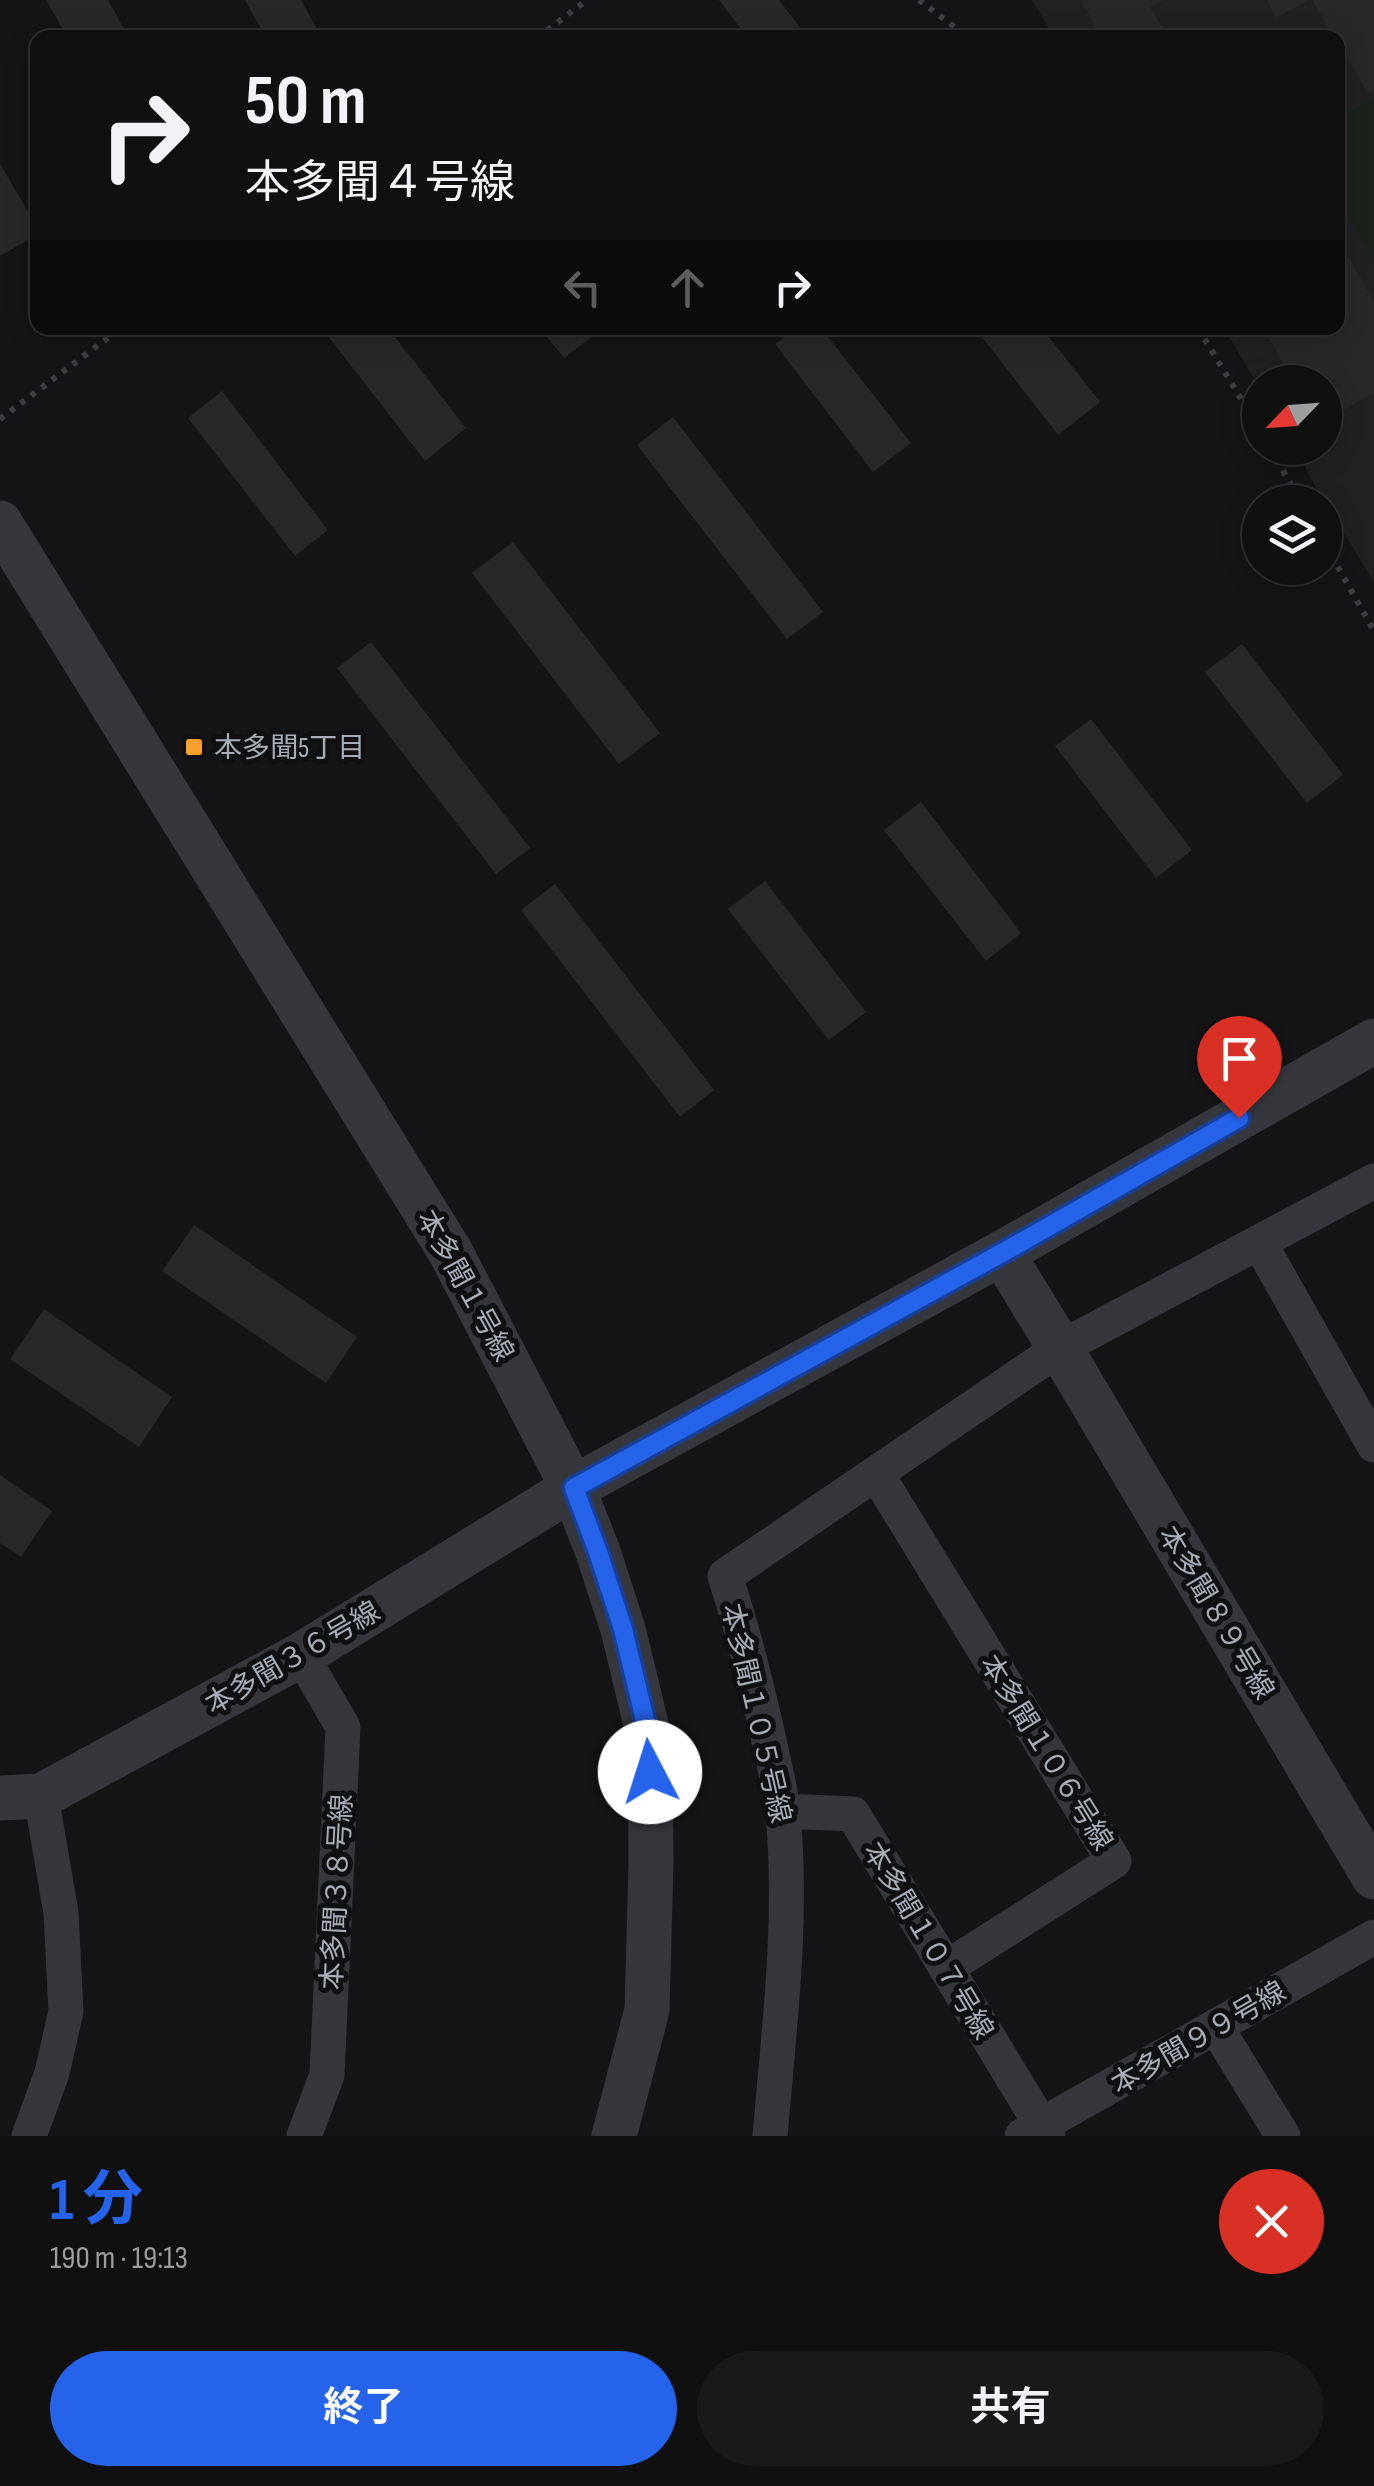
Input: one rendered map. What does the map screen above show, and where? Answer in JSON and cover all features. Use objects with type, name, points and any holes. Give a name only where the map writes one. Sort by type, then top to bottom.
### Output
[{"type":"street","name":"本多聞１号線","points":[[0,523],[451,1252],[574,1488],[623,1629],[650,1741],[646,2010],[614,2136]]},
{"type":"street","name":"本多聞３６号線","points":[[20,1797],[301,1655],[574,1488],[1002,1253],[1374,1040]]},
{"type":"street","name":"本多聞１０５号線","points":[[770,2136],[785,1985],[787,1882],[783,1811],[763,1713],[725,1576],[1060,1348],[1374,1182]]},
{"type":"street","points":[[1260,1242],[1374,1445]]},
{"type":"street","name":"本多聞８９号線","points":[[1002,1253],[1374,1877]]},
{"type":"street","name":"本多聞１０６号線","points":[[876,1474],[1114,1861],[946,1968]]},
{"type":"street","name":"本多聞３８号線","points":[[301,1655],[343,1727],[328,2075],[304,2136]]},
{"type":"street","points":[[20,1797],[61,1912],[66,2011],[52,2073],[29,2136]]},
{"type":"street","name":"本多聞１０７号線","points":[[783,1811],[852,1814],[946,1968],[1037,2132]]},
{"type":"street","name":"本多聞９９号線","points":[[1037,2132],[1374,1938]]},
{"type":"street","points":[[1216,2027],[1282,2136]]},
{"type":"path","points":[[548,30],[587,0]]},
{"type":"path","points":[[920,0],[959,30]]},
{"type":"path","points":[[0,419],[113,335]]},
{"type":"path","points":[[1202,335],[1242,400]]},
{"type":"path","points":[[1342,574],[1374,631]]},
{"type":"shaded area","points":[[1032,0],[1374,0],[1374,582],[1342,530],[1342,485],[1315,485],[1303,465],[1342,465],[1342,365],[1246,365],[1228,335],[1345,335],[1345,30],[1050,30]]},
{"type":"shaded area","points":[[1374,98],[1374,261],[1345,209],[1345,115]]},
{"type":"building","points":[[46,0],[108,0],[125,30],[63,30]]},
{"type":"building","points":[[245,0],[301,0],[318,30],[262,30]]},
{"type":"building","points":[[719,0],[779,0],[802,30],[742,30]]},
{"type":"building","points":[[1081,0],[1163,0],[1150,7],[1163,30],[1098,30]]},
{"type":"building","points":[[1267,0],[1309,0],[1276,18]]},
{"type":"building","points":[[1312,0],[1374,0],[1374,90],[1368,93],[1345,55],[1345,30],[1329,30]]},
{"type":"building","points":[[0,164],[30,215],[30,239],[0,256]]},
{"type":"building","points":[[1345,250],[1374,302],[1374,393],[1342,411],[1342,365],[1284,365],[1268,335],[1345,335]]},
{"type":"building","points":[[327,335],[393,335],[466,428],[425,461]]},
{"type":"building","points":[[546,335],[595,335],[564,358]]},
{"type":"building","points":[[787,335],[826,335],[911,443],[873,472],[775,344]]},
{"type":"building","points":[[980,335],[1047,335],[1100,402],[1058,435]]},
{"type":"building","points":[[222,391],[328,530],[295,556],[188,418]]},
{"type":"building","points":[[673,417],[823,612],[787,639],[637,445]]},
{"type":"building","points":[[513,542],[660,733],[619,764],[472,573]]},
{"type":"building","points":[[371,642],[530,848],[496,874],[337,668]]},
{"type":"building","points":[[1242,644],[1343,775],[1307,803],[1205,672]]},
{"type":"building","points":[[1091,719],[1192,850],[1156,878],[1055,746]]},
{"type":"building","points":[[921,802],[1021,933],[986,961],[884,830]]},
{"type":"building","points":[[765,881],[866,1012],[829,1040],[728,909]]},
{"type":"building","points":[[555,884],[714,1090],[680,1117],[521,910]]},
{"type":"building","points":[[194,1225],[357,1337],[326,1383],[162,1271]]},
{"type":"building","points":[[44,1309],[172,1397],[139,1447],[10,1359]]},
{"type":"building","points":[[0,1475],[52,1511],[21,1557],[0,1543]]},
{"type":"place","name":"本多聞5丁目","points":[[194,747]]},
{"type":"route","points":[[650,1772],[650,1741],[623,1629],[574,1488],[1239,1118]]}]
